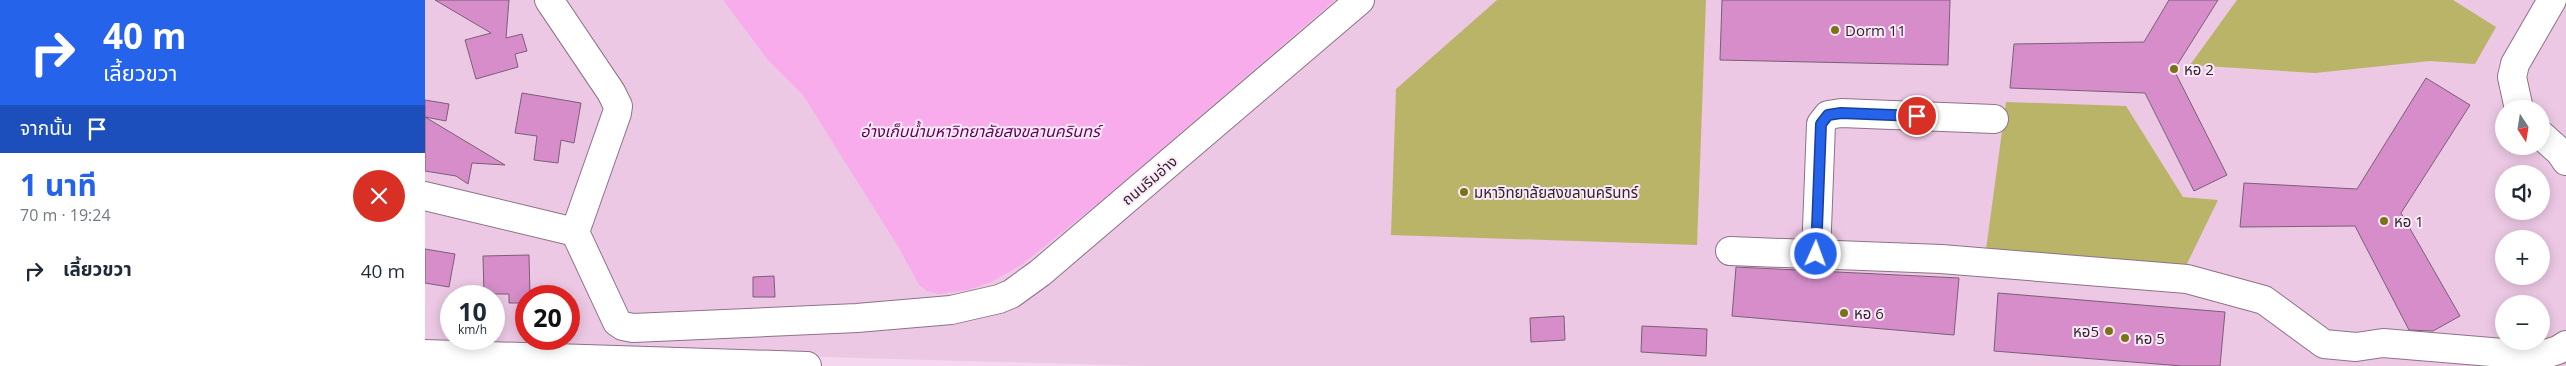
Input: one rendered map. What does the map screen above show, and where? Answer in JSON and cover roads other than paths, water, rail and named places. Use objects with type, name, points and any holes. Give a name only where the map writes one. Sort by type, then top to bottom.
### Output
[{"type":"street","points":[[425,196],[575,232],[613,125],[617,106],[611,92],[549,0]]},
{"type":"street","name":"ถนนริมอ่าง","points":[[575,232],[617,322],[623,326],[914,314],[971,307],[999,299],[1021,286],[1361,0]]},
{"type":"street","points":[[2518,100],[2513,73],[2520,54],[2551,0]]},
{"type":"street","points":[[1816,254],[1821,124],[1828,115],[1841,113],[1994,119]]},
{"type":"street","points":[[2550,143],[2560,152],[2566,161]]},
{"type":"street","points":[[1730,251],[1941,259],[2187,279],[2264,300],[2319,341],[2349,347],[2383,343],[2539,356],[2559,350],[2566,344]]},
{"type":"street","points":[[425,354],[807,366]]},
{"type":"water","name":"อ่างเก็บน้ำมหาวิทยาลัยสงขลานครินทร์","points":[[723,0],[1335,0],[1101,201],[1021,265],[991,282],[968,290],[938,294],[927,291],[919,285],[899,248],[803,95],[768,60]]},
{"type":"place","name":"Dorm 11","points":[[1835,30]]},
{"type":"place","name":"หอ 2","points":[[2174,69]]},
{"type":"place","name":"มหาวิทยาลัยสงขลานครินทร์","points":[[1464,192]]},
{"type":"place","name":"หอ 1","points":[[2384,221]]},
{"type":"place","name":"หอ 6","points":[[1844,313]]},
{"type":"place","name":"หอ5","points":[[2109,331]]},
{"type":"place","name":"หอ 5","points":[[2125,338]]}]
